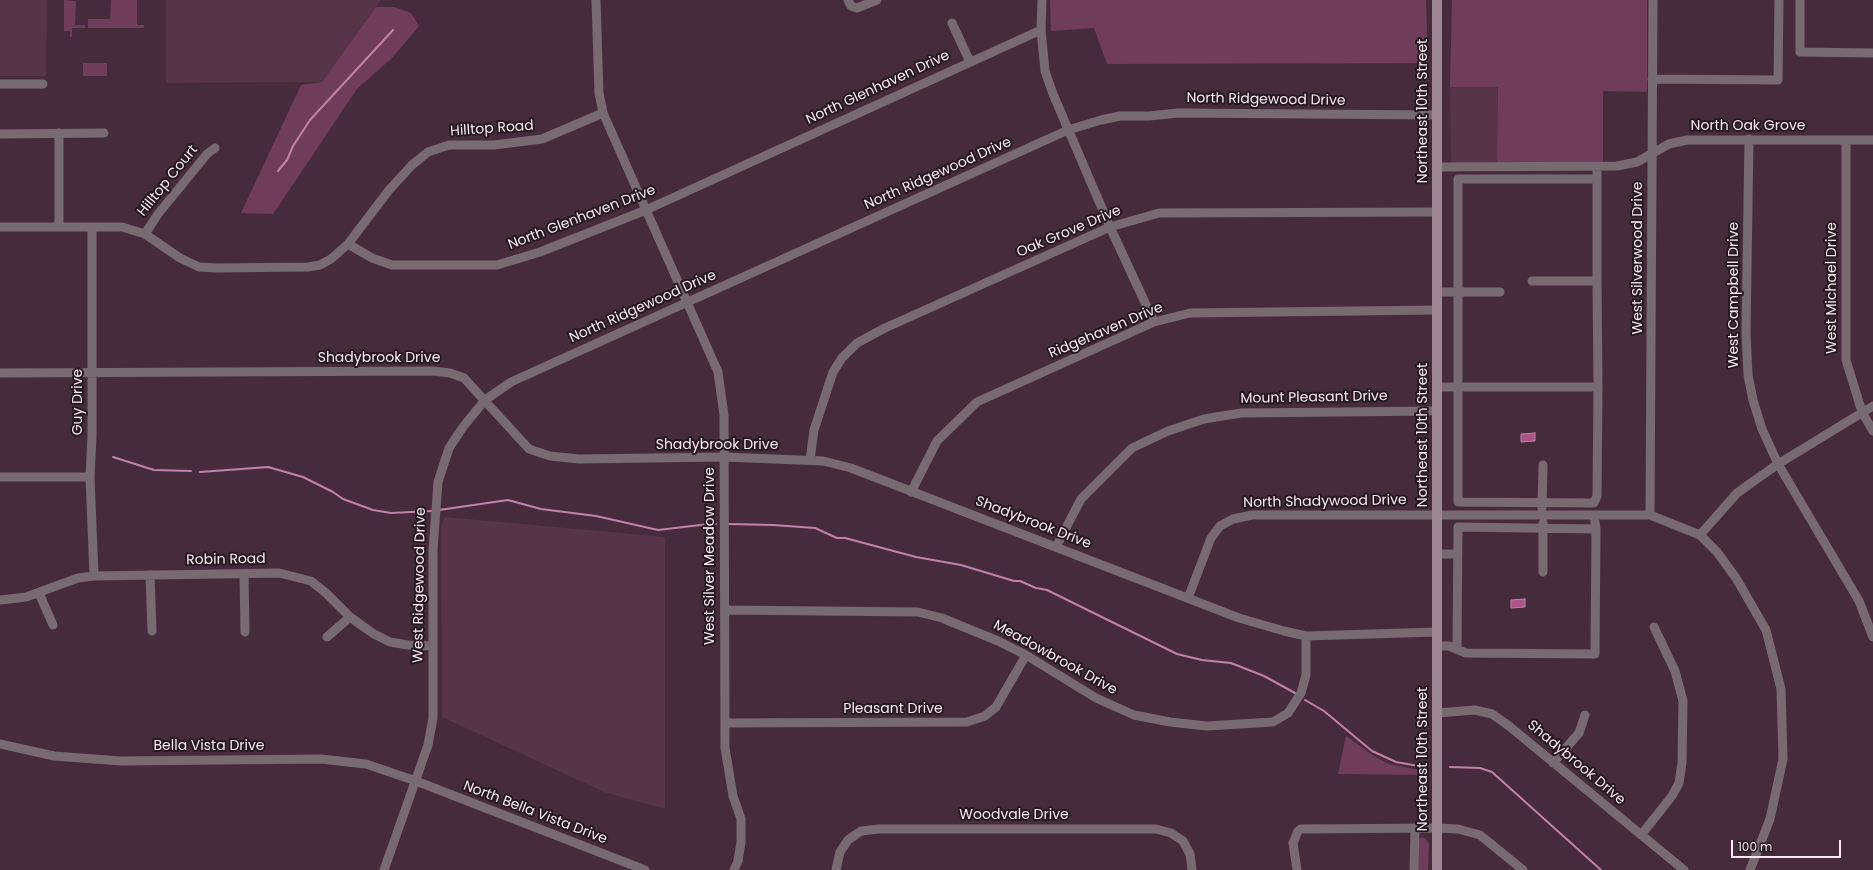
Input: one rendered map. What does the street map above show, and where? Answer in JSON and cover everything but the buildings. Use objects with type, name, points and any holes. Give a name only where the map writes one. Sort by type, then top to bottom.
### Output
[{"type":"main road","name":"Northeast 10th Street","points":[[1437,0],[1437,870]]},
{"type":"street","name":"West Silver Meadow Drive","points":[[596,0],[599,93],[603,113],[718,372],[724,415],[725,748],[727,771],[733,796],[741,819],[741,842],[738,861],[734,870]]},
{"type":"street","points":[[848,0],[851,6],[857,8],[877,0]]},
{"type":"street","points":[[1042,0],[1041,30],[1045,71],[1068,130],[1110,227],[1154,322]]},
{"type":"street","name":"West Silverwood Drive","points":[[1650,515],[1653,0]]},
{"type":"street","points":[[1652,79],[1778,80],[1779,0]]},
{"type":"street","points":[[1800,0],[1800,52],[1873,52]]},
{"type":"street","points":[[952,23],[970,62]]},
{"type":"street","name":"North Glenhaven Drive","points":[[348,244],[372,258],[392,265],[498,265],[540,252],[646,210],[1041,30]]},
{"type":"street","points":[[0,84],[43,84]]},
{"type":"street","name":"Hilltop Road","points":[[348,244],[389,190],[412,165],[428,152],[449,145],[494,145],[542,139],[603,113]]},
{"type":"street","name":"North Ridgewood Drive","points":[[485,400],[511,382],[1068,130],[1120,116],[1149,116],[1178,113],[1437,115]]},
{"type":"street","points":[[59,133],[59,226]]},
{"type":"street","points":[[0,134],[104,133]]},
{"type":"street","name":"West Campbell Drive","points":[[1749,139],[1746,333],[1748,375],[1762,429],[1778,464],[1859,601],[1873,637]]},
{"type":"street","name":"North Oak Grove","points":[[1437,167],[1617,166],[1637,162],[1669,144],[1687,140],[1873,140]]},
{"type":"street","name":"West Michael Drive","points":[[1846,140],[1846,360],[1862,412],[1873,431]]},
{"type":"street","name":"Hilltop Court","points":[[145,234],[158,214],[192,172],[207,154],[215,148]]},
{"type":"street","points":[[1597,167],[1598,387],[1597,496],[1594,503],[1458,502],[1458,179],[1597,179]]},
{"type":"street","name":"Oak Grove Drive","points":[[810,460],[814,430],[833,372],[842,358],[857,343],[885,328],[1110,227],[1159,213],[1437,212]]},
{"type":"street","points":[[0,227],[122,227],[145,234],[180,258],[199,266],[217,268],[308,267],[320,265],[331,259],[348,244]]},
{"type":"street","name":"Guy Drive","points":[[92,227],[92,436],[90,477],[94,576]]},
{"type":"street","points":[[1532,281],[1597,281]]},
{"type":"street","points":[[1437,292],[1500,292]]},
{"type":"street","name":"Ridgehaven Drive","points":[[911,492],[937,441],[977,402],[1154,322],[1190,313],[1437,310]]},
{"type":"street","name":"Shadybrook Drive","points":[[0,373],[433,371],[450,373],[464,378],[529,449],[550,456],[579,459],[724,458],[823,461],[851,468],[1239,618],[1284,631],[1306,636],[1437,632]]},
{"type":"street","points":[[1437,387],[1598,387]]},
{"type":"street","name":"West Ridgewood Drive","points":[[384,870],[428,745],[433,718],[432,646],[434,518],[438,482],[449,448],[463,426],[485,400]]},
{"type":"street","points":[[1750,870],[1770,819],[1783,759],[1781,689],[1766,630],[1736,578],[1717,552],[1700,535],[1737,494],[1778,464],[1873,406]]},
{"type":"street","name":"Mount Pleasant Drive","points":[[1056,547],[1081,499],[1132,448],[1168,431],[1204,420],[1241,413],[1437,411]]},
{"type":"street","points":[[1543,465],[1543,572]]},
{"type":"street","points":[[0,477],[90,477]]},
{"type":"street","name":"North Shadywood Drive","points":[[1188,598],[1211,538],[1220,526],[1233,519],[1252,515],[1650,515],[1700,535]]},
{"type":"street","points":[[1437,646],[1457,648],[1466,653],[1595,654],[1596,529],[1594,516]]},
{"type":"street","points":[[1457,648],[1458,527],[1596,529]]},
{"type":"street","points":[[1437,554],[1458,554]]},
{"type":"street","name":"Robin Road","points":[[0,600],[26,597],[78,578],[94,576],[279,573],[311,581],[326,593],[350,617],[374,634],[390,642],[408,645],[432,646]]},
{"type":"street","points":[[150,574],[152,631]]},
{"type":"street","points":[[244,574],[245,632]]},
{"type":"street","points":[[39,593],[53,625]]},
{"type":"street","name":"Meadowbrook Drive","points":[[725,610],[918,612],[942,618],[998,640],[1026,655],[1096,698],[1134,715],[1170,722],[1199,725],[1247,725],[1273,722],[1288,713],[1301,693],[1306,675],[1306,636]]},
{"type":"street","points":[[327,637],[350,617]]},
{"type":"street","points":[[1641,835],[1672,796],[1679,783],[1682,763],[1683,701],[1680,686],[1675,671],[1654,627]]},
{"type":"street","name":"Pleasant Drive","points":[[725,723],[967,722],[985,716],[996,707],[1026,655]]},
{"type":"street","name":"Shadybrook Drive","points":[[1437,713],[1475,710],[1492,714],[1684,870]]},
{"type":"street","points":[[1554,763],[1579,733],[1585,715]]},
{"type":"street","name":"Bella Vista Drive","points":[[0,744],[54,756],[121,761],[321,759],[366,764],[416,781]]},
{"type":"street","name":"North Bella Vista Drive","points":[[416,781],[645,870]]},
{"type":"street","points":[[1414,828],[1414,870]]},
{"type":"street","points":[[1297,870],[1294,843],[1298,831],[1301,829],[1437,828],[1458,829],[1480,835],[1523,870]]},
{"type":"street","name":"Woodvale Drive","points":[[836,870],[840,852],[848,840],[861,830],[879,829],[1156,829],[1171,833],[1183,841],[1190,854],[1192,870]]},
{"type":"shaded area","points":[[0,0],[47,0],[46,76],[0,76]]},
{"type":"shaded area","points":[[64,0],[76,1],[75,25],[85,25],[85,28],[72,28],[72,37],[70,37],[70,31],[64,31]]},
{"type":"shaded area","points":[[111,0],[137,0],[137,25],[144,25],[144,28],[88,28],[88,19],[110,19]]},
{"type":"shaded area","points":[[166,0],[381,0],[322,82],[166,83]]},
{"type":"shaded area","points":[[1050,0],[1426,0],[1428,63],[1107,64],[1094,28],[1051,31]]},
{"type":"shaded area","points":[[1452,0],[1647,0],[1647,92],[1603,91],[1603,162],[1497,163],[1498,87],[1450,87]]},
{"type":"shaded area","points":[[376,7],[394,7],[411,13],[419,26],[393,57],[357,89],[273,214],[241,213],[301,85],[322,82]]},
{"type":"shaded area","points":[[83,63],[107,63],[107,76],[83,76]]},
{"type":"shaded area","points":[[1450,87],[1498,87],[1497,163],[1451,163]]},
{"type":"shaded area","points":[[1535,433],[1535,441],[1521,442],[1521,434]]},
{"type":"shaded area","points":[[445,517],[665,537],[665,809],[604,792],[442,717],[441,526]]},
{"type":"shaded area","points":[[1525,599],[1525,607],[1511,608],[1511,600]]},
{"type":"shaded area","points":[[1346,736],[1374,756],[1389,764],[1418,770],[1427,775],[1338,774]]},
{"type":"shaded area","points":[[1422,837],[1426,839],[1429,844],[1428,870],[1417,870],[1419,839]]},
{"type":"waterway","points":[[278,171],[287,160],[293,146],[310,120],[393,30]]},
{"type":"waterway","points":[[113,457],[154,470],[191,471]]},
{"type":"waterway","points":[[200,472],[268,467],[303,477],[333,492],[343,499],[373,510],[391,513],[432,511]]},
{"type":"waterway","points":[[439,510],[508,500],[541,509],[596,516],[658,530],[716,524]]},
{"type":"waterway","points":[[729,524],[815,528],[837,538],[845,538],[916,557],[961,565],[1014,581],[1020,581],[1036,588],[1047,590],[1177,654],[1202,660],[1231,663],[1264,676],[1295,693]]},
{"type":"waterway","points":[[1305,700],[1324,711],[1372,751],[1396,762],[1424,767]]},
{"type":"waterway","points":[[1450,767],[1480,768],[1492,772],[1601,870]]}]
